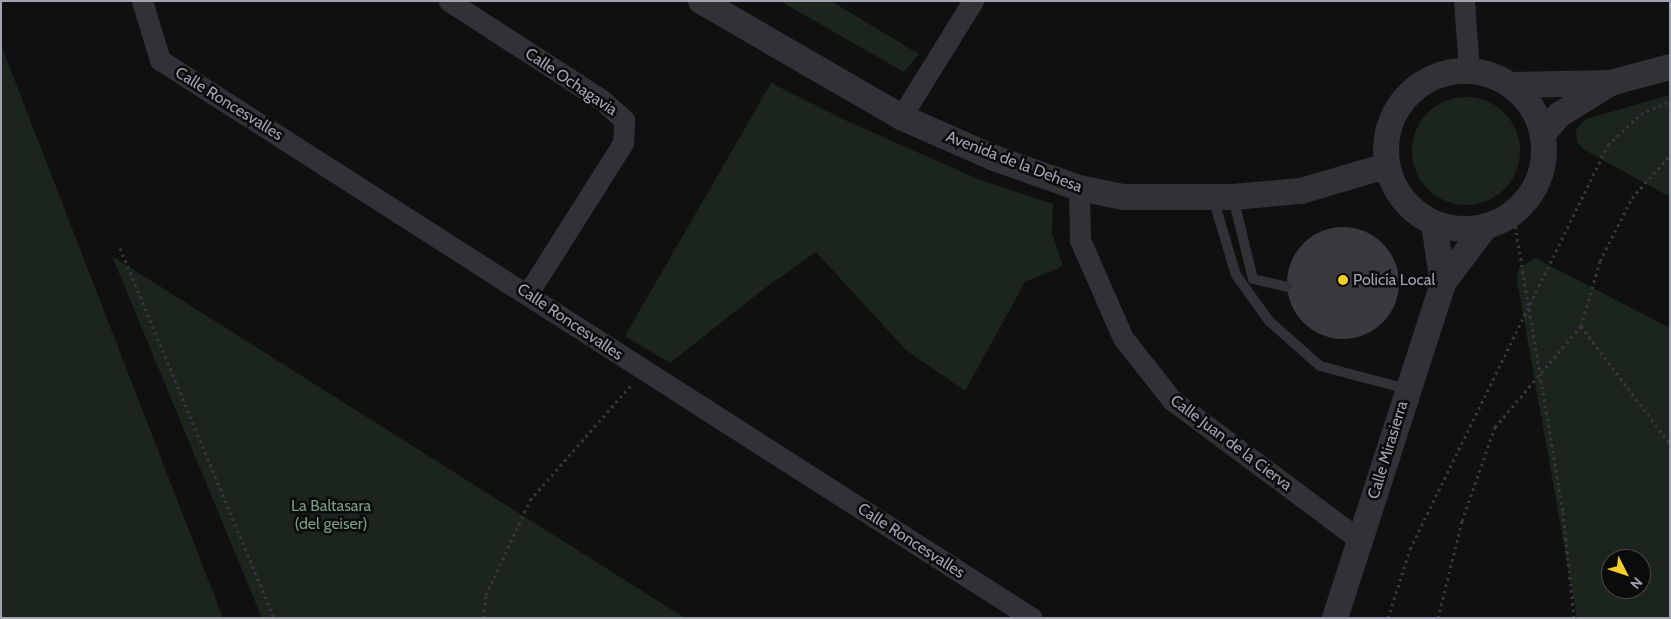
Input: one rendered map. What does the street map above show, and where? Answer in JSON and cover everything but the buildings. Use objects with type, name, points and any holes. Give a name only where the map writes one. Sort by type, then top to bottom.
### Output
[{"type":"street","name":"Calle Roncesvalles","points":[[142,1],[160,60],[528,293],[644,371],[1032,618]]},
{"type":"street","name":"Calle Ochagavia","points":[[449,1],[602,100],[624,120],[623,143],[528,293]]},
{"type":"street","name":"Avenida de la Dehesa","points":[[701,1],[901,117],[994,158],[1079,188],[1123,197],[1222,197],[1301,191],[1386,166]]},
{"type":"street","points":[[901,117],[973,1]]},
{"type":"street","points":[[1464,1],[1469,70]]},
{"type":"street","points":[[1512,85],[1610,84],[1670,67]]},
{"type":"street","points":[[1469,70],[1491,74],[1512,85],[1532,107],[1543,134],[1543,163],[1533,191],[1513,213],[1486,226],[1460,230],[1434,224],[1412,210],[1396,190],[1386,166],[1387,130],[1404,98],[1433,76],[1469,70]]},
{"type":"street","points":[[1543,134],[1559,115],[1610,84]]},
{"type":"street","name":"Calle Juan de la Cierva","points":[[1079,188],[1080,240],[1122,338],[1172,400],[1360,540]]},
{"type":"street","name":"Calle Mirasierra","points":[[1434,224],[1442,283]]},
{"type":"street","name":"Calle Mirasierra","points":[[1335,618],[1442,283],[1486,226]]},
{"type":"lane","points":[[1222,197],[1253,279],[1287,287]]},
{"type":"lane","points":[[1222,197],[1236,275],[1269,322],[1320,366],[1407,389]]},
{"type":"path","points":[[1388,618],[1410,549],[1608,145],[1641,114],[1670,101]]},
{"type":"path","points":[[1438,618],[1462,521],[1495,427],[1581,326],[1600,261],[1632,198],[1670,155]]},
{"type":"path","points":[[1513,213],[1564,512],[1574,618]]},
{"type":"path","points":[[120,248],[274,618]]},
{"type":"path","points":[[1581,326],[1670,444]]},
{"type":"path","points":[[484,618],[486,595],[530,500],[644,371]]},
{"type":"green space","points":[[780,1],[831,1],[919,54],[904,72]]},
{"type":"green space","points":[[1,45],[223,618],[1,618]]},
{"type":"green space","points":[[771,83],[849,122],[978,179],[1053,204],[1052,233],[1063,266],[1025,282],[965,391],[906,350],[816,252],[765,288],[670,363],[625,336]]},
{"type":"green space","points":[[1670,95],[1670,197],[1583,149],[1577,142],[1576,129],[1586,119]]},
{"type":"green space","points":[[1466,97],[1487,101],[1504,113],[1516,130],[1520,151],[1516,172],[1504,189],[1487,201],[1466,205],[1445,201],[1428,189],[1416,172],[1412,151],[1416,130],[1428,113],[1445,101]]},
{"type":"green space","name":"La Baltasara (del geiser)","points":[[112,256],[685,618],[262,618]]},
{"type":"green space","points":[[1535,258],[1670,328],[1670,618],[1577,618],[1517,280],[1519,268]]},
{"type":"place","name":"Policía Local","points":[[1343,280]]}]
